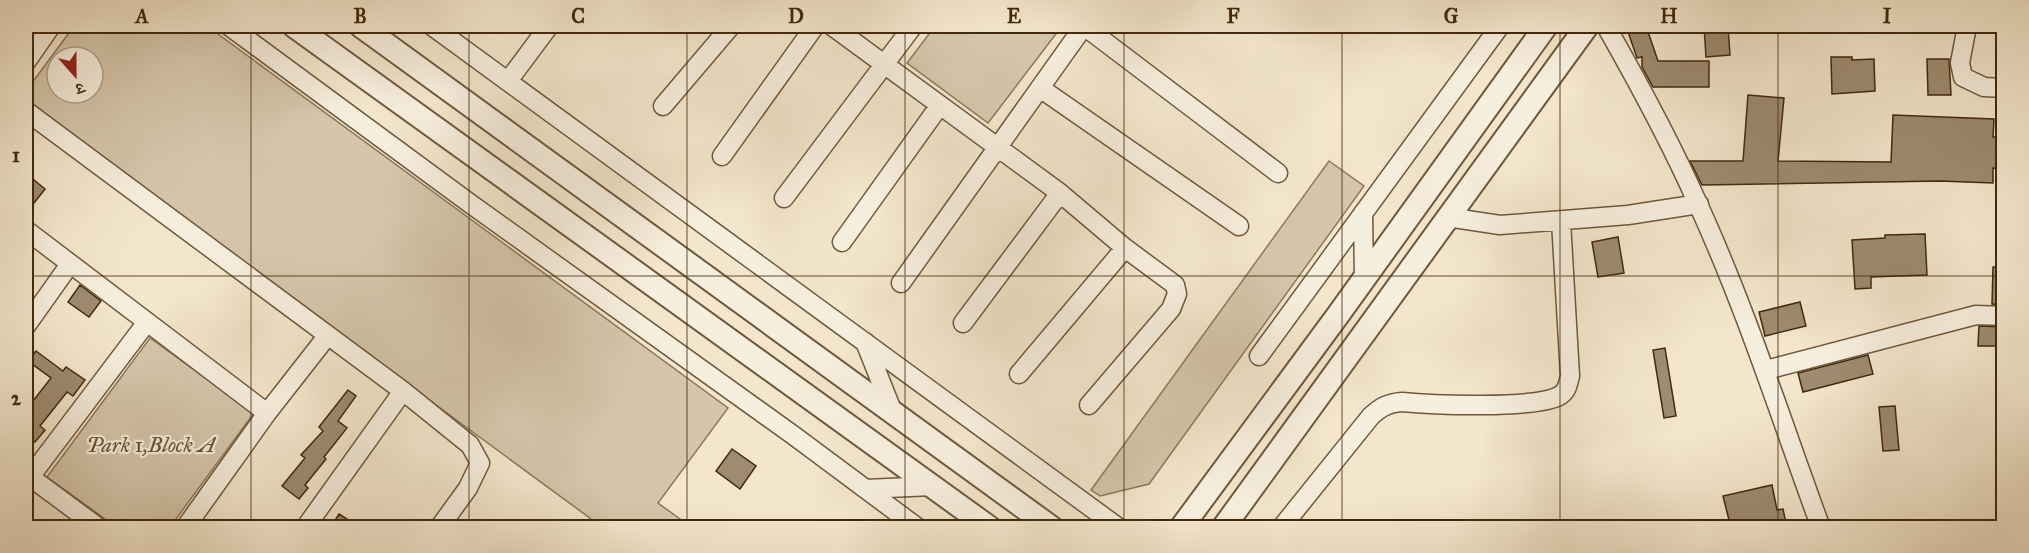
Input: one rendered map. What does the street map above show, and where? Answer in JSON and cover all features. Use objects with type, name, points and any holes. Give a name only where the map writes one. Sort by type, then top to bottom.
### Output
[{"type":"street","points":[[26,62],[51,26]]},
{"type":"street","points":[[229,26],[918,528]]},
{"type":"street","points":[[294,26],[990,528]]},
{"type":"street","points":[[361,26],[1052,528]]},
{"type":"street","points":[[432,26],[1119,528]]},
{"type":"street","points":[[508,81],[549,26]]},
{"type":"street","points":[[663,106],[730,26]]},
{"type":"street","points":[[722,156],[815,26]]},
{"type":"street","points":[[832,26],[1060,193],[1125,248],[1175,285],[1177,294],[1171,309],[1089,405]]},
{"type":"street","points":[[784,198],[913,26]]},
{"type":"street","points":[[902,283],[1084,26],[1278,173]]},
{"type":"street","points":[[1259,356],[1500,26]]},
{"type":"street","points":[[1181,528],[1546,26]]},
{"type":"street","points":[[1223,528],[1587,26]]},
{"type":"street","points":[[1606,26],[1644,93],[1699,204],[1766,370],[1821,528]]},
{"type":"street","points":[[1967,26],[1960,63],[1963,77],[1984,87],[2004,88]]},
{"type":"street","points":[[1040,88],[1239,226]]},
{"type":"street","points":[[842,242],[940,105]]},
{"type":"street","points":[[26,111],[403,391],[470,445],[480,463],[468,488],[439,528]]},
{"type":"street","points":[[963,324],[1060,193]]},
{"type":"street","points":[[1448,217],[1500,225],[1628,215],[1699,204]]},
{"type":"street","points":[[1363,213],[1364,279]]},
{"type":"street","points":[[1281,528],[1371,416],[1382,406],[1392,402],[1488,404],[1546,401],[1562,395],[1567,388],[1570,376],[1561,221]]},
{"type":"street","points":[[26,231],[267,413]]},
{"type":"street","points":[[1019,374],[1125,248]]},
{"type":"street","points":[[26,326],[70,264]]},
{"type":"street","points":[[1766,370],[1976,315],[2004,316]]},
{"type":"street","points":[[99,528],[28,476],[147,322]]},
{"type":"street","points":[[185,528],[267,413],[328,335]]},
{"type":"street","points":[[865,342],[892,410]]},
{"type":"street","points":[[305,528],[403,391]]},
{"type":"street","points":[[867,489],[932,486]]},
{"type":"street","points":[[1162,528],[1197,507]]},
{"type":"green space","points":[[74,26],[207,26],[728,408],[658,503],[691,527],[602,527],[26,104],[26,91],[45,65],[45,105],[105,105],[105,45],[60,45]]},
{"type":"green space","points":[[935,26],[1062,26],[988,123],[907,63]]},
{"type":"green space","points":[[1329,161],[1364,186],[1149,484],[1100,496],[1091,490]]},
{"type":"green space","name":"Park 1,Block A","points":[[150,338],[254,413],[170,527],[116,527],[47,477]]},
{"type":"building","points":[[1626,26],[1646,26],[1658,61],[1709,61],[1709,87],[1653,87],[1642,67],[1642,57],[1637,58]]},
{"type":"building","points":[[1704,26],[1728,26],[1730,55],[1706,57]]},
{"type":"building","points":[[1831,57],[1852,57],[1852,60],[1874,59],[1875,91],[1832,94]]},
{"type":"building","points":[[1927,59],[1949,59],[1951,95],[1928,95]]},
{"type":"building","points":[[1748,95],[1784,98],[1778,161],[1891,162],[1893,115],[1994,119],[1993,137],[2004,137],[2004,169],[1993,168],[1993,183],[1940,181],[1702,185],[1690,161],[1743,161]]},
{"type":"building","points":[[26,179],[31,183],[34,180],[45,189],[26,213]]},
{"type":"building","points":[[1925,234],[1927,275],[1871,277],[1871,288],[1855,289],[1852,240],[1885,238],[1885,235]]},
{"type":"building","points":[[1618,237],[1624,273],[1598,277],[1592,242]]},
{"type":"building","points":[[1993,267],[2004,267],[2004,305],[1992,304]]},
{"type":"building","points":[[80,285],[101,301],[89,317],[68,302]]},
{"type":"building","points":[[1800,302],[1806,326],[1765,336],[1759,312]]},
{"type":"building","points":[[1979,326],[2004,327],[2004,346],[1978,346]]},
{"type":"building","points":[[1665,348],[1676,416],[1664,418],[1653,350]]},
{"type":"building","points":[[36,351],[63,371],[66,367],[85,380],[73,396],[67,392],[40,426],[45,430],[35,442],[26,435],[26,410],[51,378],[28,361]]},
{"type":"building","points":[[1868,355],[1873,374],[1803,392],[1798,373]]},
{"type":"building","points":[[348,390],[356,396],[338,421],[347,428],[305,485],[308,488],[299,499],[282,486],[305,458],[301,455],[323,431],[319,427]]},
{"type":"building","points":[[1895,406],[1899,450],[1883,451],[1879,407]]},
{"type":"building","points":[[732,449],[756,466],[740,489],[716,471]]},
{"type":"building","points":[[1772,485],[1777,510],[1783,509],[1787,528],[1731,528],[1723,496]]},
{"type":"building","points":[[339,514],[361,528],[330,528]]}]
